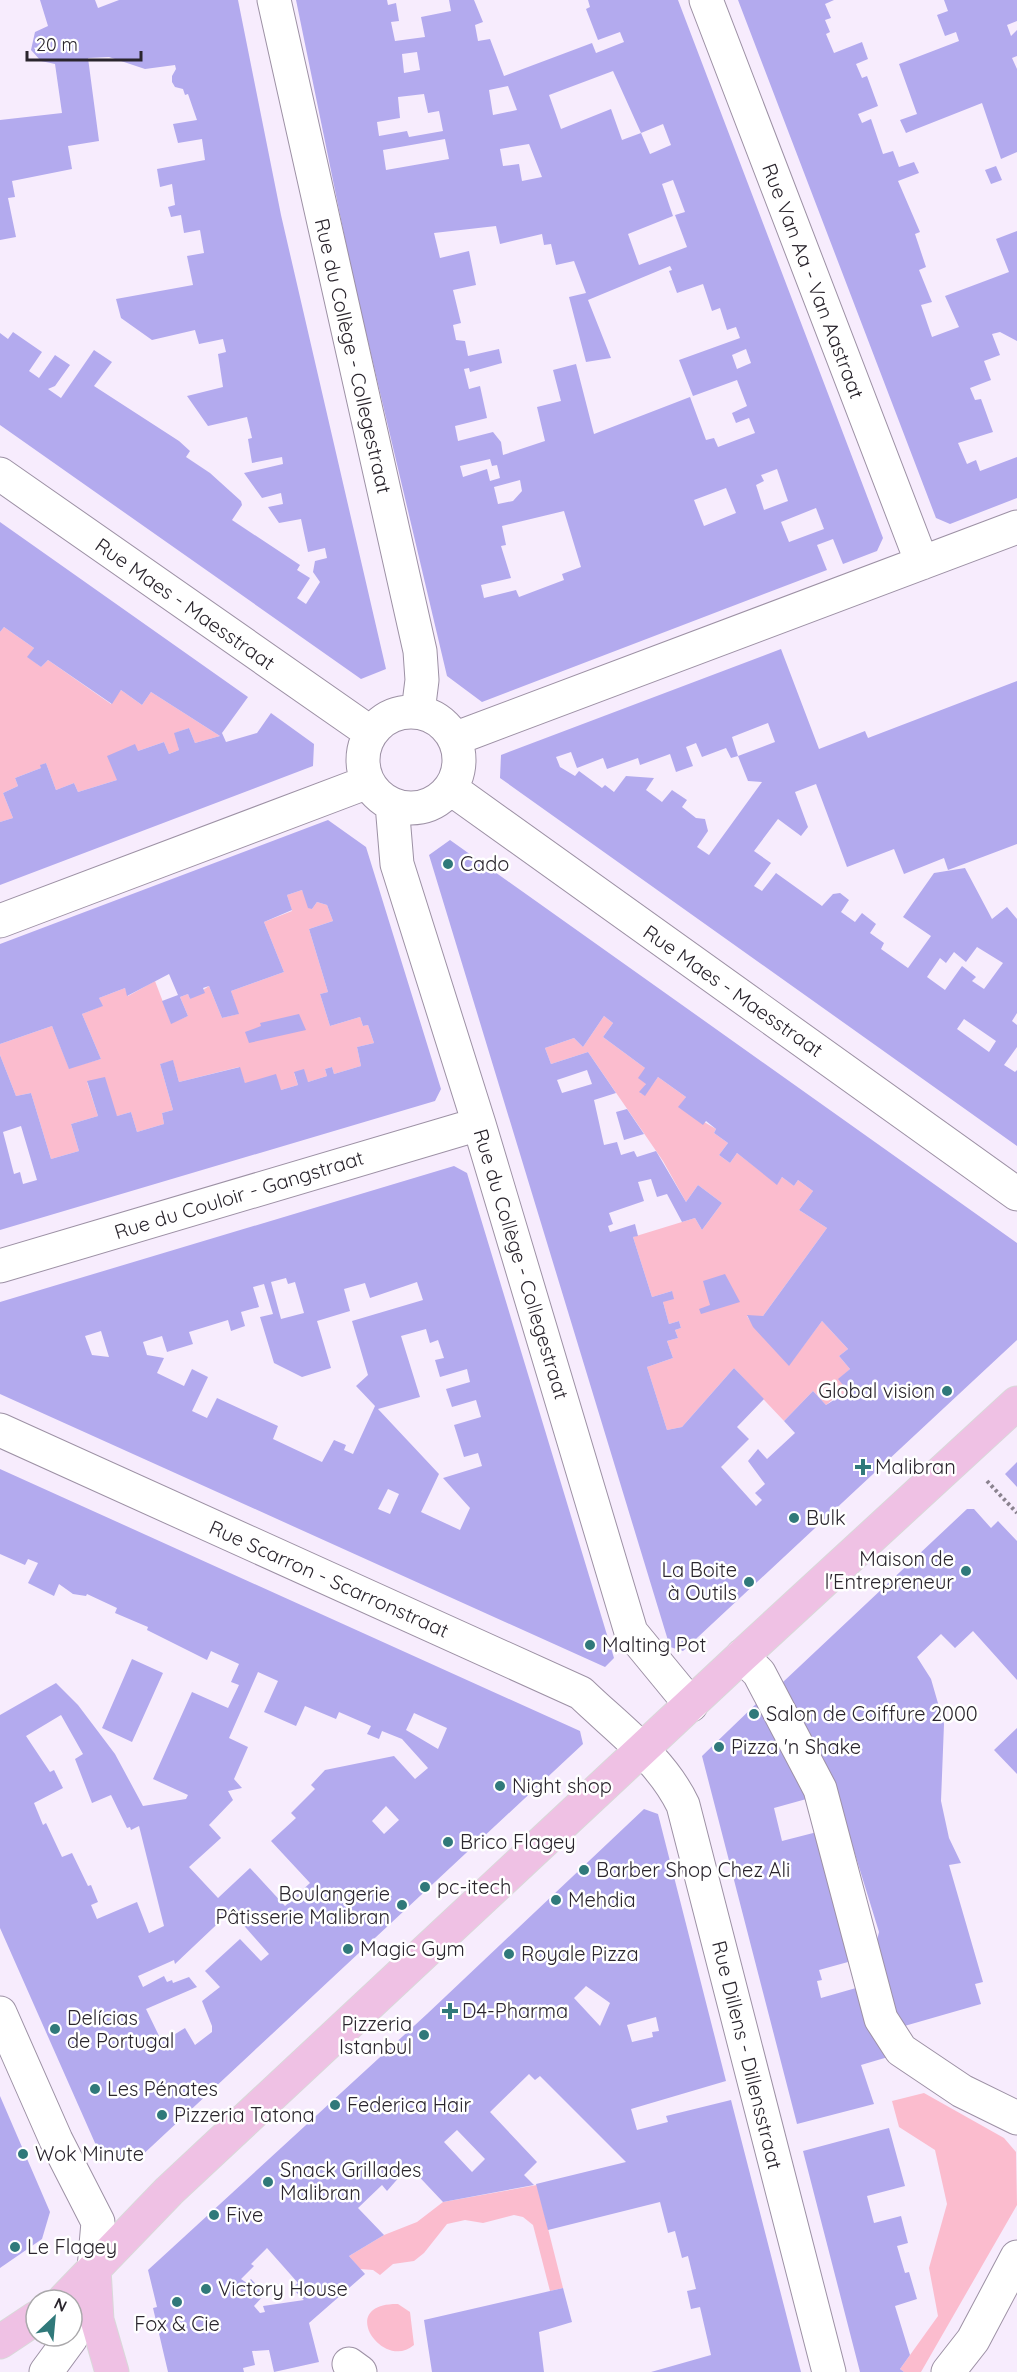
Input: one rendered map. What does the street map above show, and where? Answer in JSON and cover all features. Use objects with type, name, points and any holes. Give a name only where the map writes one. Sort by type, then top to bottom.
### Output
[{"type":"main road","points":[[76,2288],[169,2191],[742,1656],[1017,1403]]},
{"type":"main road","points":[[94,2269],[97,2320],[112,2372]]},
{"type":"main road","points":[[0,2342],[24,2326]]},
{"type":"street","name":"Rue du Collège - Collegestraat","points":[[274,0],[420,651],[422,680],[418,712]]},
{"type":"street","name":"Rue Van Aa - Van Aastraat","points":[[706,0],[922,563]]},
{"type":"street","name":"Rue Maes - Maesstraat","points":[[0,474],[371,733]]},
{"type":"street","points":[[454,739],[1017,527]]},
{"type":"street","points":[[418,712],[433,717],[446,726],[454,739],[459,765],[450,788],[439,800],[424,806],[408,808],[392,804],[374,791],[368,782],[363,757],[371,733],[392,716],[418,712]]},
{"type":"street","points":[[0,921],[368,782]]},
{"type":"street","name":"Rue Maes - Maesstraat","points":[[450,788],[1017,1194]]},
{"type":"street","name":"Rue du Collège - Collegestraat","points":[[392,804],[397,864],[479,1124],[631,1632],[691,1705]]},
{"type":"street","name":"Rue du Couloir - Gangstraat","points":[[0,1266],[479,1124]]},
{"type":"street","name":"Rue Scarron - Scarronstraat","points":[[0,1430],[581,1693],[643,1750]]},
{"type":"street","points":[[742,1656],[759,1673],[820,1789],[881,2019],[901,2050],[962,2091],[1017,2118]]},
{"type":"street","name":"Rue Dillens - Dillensstraat","points":[[643,1750],[674,1786],[683,1805],[829,2372]]},
{"type":"street","points":[[0,2013],[56,2140],[98,2222],[94,2269]]},
{"type":"street","points":[[948,2372],[973,2340],[1017,2257]]},
{"type":"street","points":[[46,2372],[64,2348]]},
{"type":"path","points":[[961,1454],[1017,1512]]},
{"type":"shaded area","points":[[4,627],[34,648],[28,657],[41,667],[48,660],[111,704],[121,690],[142,705],[151,692],[220,736],[195,743],[189,728],[175,733],[179,750],[169,754],[164,742],[138,751],[117,780],[78,792],[74,783],[56,790],[46,763],[41,765],[41,768],[15,778],[18,786],[3,793],[13,818],[0,822],[0,632]]},
{"type":"shaded area","points":[[302,890],[312,909],[317,902],[327,905],[333,921],[309,929],[328,992],[320,994],[330,1026],[360,1017],[363,1026],[368,1025],[374,1043],[357,1047],[361,1066],[334,1074],[332,1067],[325,1069],[327,1076],[308,1082],[294,1073],[298,1085],[281,1090],[245,1083],[239,1067],[179,1082],[173,1061],[160,1064],[173,1110],[162,1113],[164,1124],[137,1132],[131,1112],[117,1116],[87,1082],[98,1116],[71,1124],[79,1151],[51,1159],[31,1093],[16,1096],[0,1055],[0,1044],[52,1026],[69,1068],[101,1059],[82,1014],[102,1006],[99,998],[125,988],[128,996],[155,981],[171,1023],[188,1016],[180,997],[188,994],[190,999],[209,986],[222,1018],[238,1014],[231,991],[284,972],[264,922],[292,911],[287,895]]},
{"type":"shaded area","points":[[604,1016],[613,1023],[603,1037],[645,1068],[646,1084],[640,1093],[645,1095],[658,1077],[686,1097],[679,1107],[716,1129],[714,1133],[728,1143],[719,1155],[730,1163],[737,1153],[777,1184],[782,1177],[794,1186],[798,1180],[813,1191],[799,1210],[827,1228],[763,1316],[747,1316],[754,1327],[789,1365],[822,1321],[848,1349],[839,1356],[850,1369],[839,1379],[848,1391],[840,1398],[837,1396],[826,1405],[813,1391],[784,1421],[734,1368],[682,1427],[667,1430],[647,1367],[673,1358],[667,1341],[678,1338],[675,1330],[681,1328],[679,1321],[669,1324],[663,1302],[672,1291],[652,1297],[633,1237],[695,1218],[702,1230],[722,1203],[698,1185],[686,1202],[663,1161],[588,1052],[551,1064],[545,1048],[574,1038],[583,1047]]},
{"type":"shaded area","points":[[924,2093],[1004,2138],[1016,2152],[1017,2205],[921,2372],[904,2372],[900,2369],[938,2316],[929,2268],[947,2204],[935,2150],[899,2127],[892,2101]]},
{"type":"shaded area","points":[[537,2185],[563,2288],[550,2291],[533,2225],[523,2217],[514,2215],[483,2223],[465,2220],[447,2224],[424,2253],[414,2261],[393,2264],[380,2275],[373,2270],[360,2269],[349,2256],[384,2235],[417,2222],[443,2202]]},
{"type":"shaded area","points":[[398,2304],[410,2312],[414,2345],[402,2351],[390,2350],[379,2344],[367,2324],[370,2314],[379,2307]]},
{"type":"building","points":[[40,0],[95,0],[98,8],[119,0],[238,0],[281,215],[386,669],[361,679],[0,425],[0,333],[8,339],[13,332],[42,352],[29,371],[39,378],[55,355],[70,365],[55,386],[48,389],[61,398],[94,350],[112,362],[94,386],[179,441],[190,451],[186,457],[210,473],[241,501],[242,505],[232,520],[300,565],[297,570],[310,578],[297,598],[306,604],[320,582],[313,572],[315,561],[327,558],[325,548],[308,552],[301,519],[279,523],[268,507],[283,504],[281,493],[262,498],[244,473],[283,464],[282,457],[252,463],[248,439],[252,438],[247,417],[208,426],[187,396],[223,387],[218,354],[226,352],[223,339],[199,344],[195,330],[152,340],[121,318],[116,299],[193,285],[187,256],[204,253],[200,230],[184,233],[181,215],[171,217],[168,207],[175,205],[172,184],[160,187],[157,169],[205,160],[202,139],[178,143],[173,124],[197,120],[188,94],[185,95],[183,89],[175,87],[172,82],[175,65],[145,69],[109,57],[88,58],[99,141],[68,146],[72,169],[12,181],[15,197],[8,198],[16,237],[0,240],[0,120],[62,113],[55,64],[41,61],[31,50],[35,32],[48,26]]},
{"type":"building","points":[[296,0],[387,0],[388,5],[396,3],[399,21],[391,22],[395,41],[425,37],[421,17],[451,11],[449,0],[474,0],[483,22],[475,25],[478,41],[490,39],[504,76],[592,43],[596,53],[624,42],[620,32],[598,40],[586,9],[590,7],[588,0],[678,0],[883,538],[877,551],[843,564],[833,539],[817,545],[827,570],[482,702],[447,676],[353,278]],"holes":[[[417,52],[420,70],[404,73],[402,54]],[[613,71],[641,133],[622,140],[611,109],[561,129],[549,95]],[[508,86],[517,110],[493,115],[489,90]],[[424,94],[428,113],[439,111],[443,131],[409,137],[407,131],[379,136],[377,122],[400,118],[398,97]],[[663,124],[671,145],[650,154],[641,133]],[[445,139],[449,159],[386,170],[383,150]],[[529,144],[542,177],[522,181],[519,164],[503,166],[500,149]],[[673,180],[685,212],[675,215],[687,247],[639,265],[628,234],[673,216],[662,184]],[[496,226],[500,244],[542,234],[544,245],[551,244],[556,265],[574,261],[586,293],[569,297],[586,362],[611,358],[588,300],[670,266],[672,270],[669,271],[677,293],[703,284],[712,311],[720,308],[727,330],[736,327],[740,338],[679,360],[693,396],[737,380],[747,406],[732,413],[736,423],[749,418],[755,433],[718,447],[714,438],[706,440],[690,397],[594,434],[576,364],[553,370],[561,401],[537,407],[545,441],[503,455],[501,442],[493,432],[458,441],[455,426],[487,418],[480,386],[469,389],[464,369],[469,368],[470,372],[502,363],[499,349],[468,356],[465,341],[456,340],[453,325],[461,323],[453,290],[476,285],[469,251],[440,258],[434,233]],[[746,349],[751,363],[737,369],[732,355]],[[490,459],[492,466],[497,465],[500,478],[490,481],[487,469],[463,477],[460,466]],[[777,469],[788,501],[764,510],[756,485],[764,481],[761,475]],[[520,480],[522,491],[513,501],[498,504],[494,487]],[[726,488],[736,513],[704,526],[694,500]],[[816,508],[824,529],[789,542],[781,522]],[[564,511],[581,567],[562,574],[564,580],[519,597],[516,590],[484,598],[481,585],[511,578],[501,546],[506,545],[502,526]]]},
{"type":"building","points":[[738,0],[834,0],[825,4],[831,18],[825,20],[830,32],[826,34],[834,53],[862,42],[868,59],[856,64],[862,78],[867,76],[878,106],[858,114],[862,123],[871,119],[883,154],[893,151],[899,167],[914,162],[919,173],[898,181],[920,232],[915,234],[926,267],[919,270],[932,302],[921,305],[932,337],[959,327],[945,296],[1009,272],[996,239],[1017,231],[1017,341],[1000,332],[992,334],[1000,355],[984,361],[991,380],[970,388],[975,400],[981,399],[993,432],[958,443],[967,464],[976,460],[980,471],[1017,457],[1017,498],[950,524],[936,518]]},
{"type":"building","points":[[944,0],[1017,0],[1017,21],[1007,25],[1011,36],[1017,30],[1017,56],[1012,58],[1017,69],[1017,152],[1001,159],[982,103],[906,133],[900,120],[917,114],[899,64],[959,41],[956,32],[945,36],[937,15],[948,11]]},
{"type":"building","points":[[996,166],[1002,180],[991,184],[985,170]]},
{"type":"building","points":[[0,522],[248,697],[222,733],[226,742],[257,733],[271,713],[314,744],[313,766],[0,885],[0,822],[13,818],[3,793],[18,786],[15,778],[41,768],[40,765],[46,763],[56,790],[74,783],[78,792],[117,780],[107,756],[135,744],[138,751],[164,742],[169,754],[179,750],[174,733],[189,728],[195,743],[220,736],[151,692],[142,705],[121,690],[112,704],[48,660],[41,667],[27,657],[34,648],[4,627],[0,632]]},
{"type":"building","points":[[781,649],[819,749],[865,731],[868,738],[1017,681],[1017,844],[948,870],[944,858],[904,874],[894,849],[847,867],[816,784],[795,792],[808,827],[801,836],[778,819],[754,851],[771,863],[754,886],[762,891],[776,873],[822,906],[833,894],[840,893],[849,900],[841,912],[855,922],[862,913],[876,924],[870,933],[884,943],[881,949],[908,968],[931,936],[903,917],[934,873],[965,868],[992,919],[1007,907],[1017,919],[1017,1013],[1012,1021],[1017,1025],[1017,1047],[1004,1065],[1015,1072],[1017,1070],[1017,1146],[500,778],[501,755]],"holes":[[[768,723],[775,742],[738,756],[732,737]],[[696,743],[702,757],[726,748],[731,758],[738,756],[748,781],[762,782],[709,855],[697,847],[708,831],[705,819],[696,818],[682,807],[687,800],[672,790],[662,802],[646,790],[654,778],[626,776],[614,792],[605,785],[602,788],[579,771],[575,776],[560,767],[556,757],[571,752],[577,768],[603,758],[607,769],[638,758],[640,765],[670,754],[676,772],[693,766],[686,747]],[[977,947],[1003,963],[984,989],[972,981],[976,977],[962,966],[945,990],[927,977],[940,958],[946,963],[954,952],[966,962]],[[964,1019],[996,1041],[989,1052],[957,1029]]]},
{"type":"building","points":[[328,820],[366,847],[441,1089],[435,1101],[0,1230],[0,1055],[16,1096],[31,1093],[51,1159],[79,1151],[71,1124],[98,1116],[87,1081],[105,1077],[117,1116],[131,1112],[137,1132],[164,1124],[162,1113],[173,1110],[160,1064],[173,1060],[179,1082],[240,1067],[245,1083],[276,1074],[281,1090],[298,1085],[294,1072],[304,1069],[308,1082],[327,1076],[325,1069],[332,1067],[334,1074],[361,1066],[357,1047],[374,1043],[368,1025],[363,1026],[360,1017],[330,1026],[320,994],[328,992],[309,929],[333,921],[327,905],[317,902],[312,909],[308,908],[302,890],[287,895],[292,910],[264,922],[284,972],[231,991],[239,1014],[222,1018],[209,986],[203,988],[205,993],[190,999],[188,994],[180,997],[188,1016],[171,1024],[162,1001],[178,995],[169,974],[127,996],[125,988],[99,998],[103,1006],[82,1014],[101,1059],[69,1069],[52,1026],[0,1044],[0,944]],"holes":[[[21,1126],[37,1180],[23,1184],[20,1172],[14,1174],[3,1132]]]},
{"type":"building","points":[[450,840],[1017,1243],[1017,1340],[683,1651],[670,1647],[429,855]],"holes":[[[604,1016],[613,1023],[603,1037],[645,1068],[638,1078],[646,1084],[639,1092],[645,1096],[658,1077],[686,1097],[678,1107],[703,1125],[706,1121],[716,1129],[714,1133],[728,1143],[719,1155],[730,1163],[737,1153],[777,1185],[782,1177],[794,1186],[798,1180],[813,1191],[799,1210],[827,1228],[763,1316],[747,1315],[753,1327],[789,1366],[822,1321],[848,1349],[839,1356],[850,1369],[838,1379],[848,1391],[826,1405],[813,1391],[784,1421],[795,1433],[767,1459],[758,1449],[748,1461],[765,1484],[755,1493],[762,1500],[756,1506],[721,1467],[749,1439],[737,1427],[764,1399],[734,1368],[682,1427],[667,1430],[647,1367],[673,1358],[667,1341],[678,1338],[675,1330],[681,1328],[679,1321],[669,1324],[663,1302],[674,1299],[672,1291],[652,1297],[633,1237],[638,1236],[635,1224],[610,1232],[608,1226],[613,1224],[609,1213],[644,1201],[638,1182],[651,1179],[657,1197],[667,1194],[682,1222],[695,1218],[702,1230],[722,1203],[698,1185],[686,1202],[656,1151],[637,1157],[634,1151],[621,1155],[617,1142],[604,1145],[594,1100],[616,1093],[588,1052],[551,1064],[545,1048],[574,1038],[583,1047]],[[587,1070],[592,1084],[562,1093],[557,1080]]]},
{"type":"building","points":[[299,1014],[306,1030],[249,1043],[245,1032],[261,1026],[260,1023]]},
{"type":"building","points":[[627,1109],[644,1134],[624,1140],[616,1112]]},
{"type":"building","points":[[454,1166],[467,1173],[614,1658],[605,1667],[0,1394],[0,1302]],"holes":[[[286,1278],[288,1284],[295,1282],[304,1313],[281,1319],[271,1282]],[[417,1282],[423,1300],[352,1321],[368,1375],[356,1386],[375,1406],[353,1454],[344,1450],[346,1445],[334,1440],[322,1462],[273,1439],[278,1426],[217,1398],[207,1418],[192,1411],[208,1377],[192,1369],[184,1386],[157,1373],[164,1358],[147,1355],[143,1342],[162,1336],[167,1352],[193,1344],[189,1332],[228,1320],[231,1331],[245,1326],[241,1312],[259,1307],[253,1287],[264,1284],[273,1314],[260,1317],[274,1363],[302,1377],[331,1368],[317,1321],[350,1311],[344,1289],[365,1283],[370,1298]],[[426,1329],[430,1343],[438,1340],[444,1358],[435,1360],[440,1377],[467,1369],[470,1382],[446,1389],[452,1407],[476,1400],[481,1417],[454,1425],[464,1457],[478,1453],[482,1466],[443,1478],[470,1508],[460,1530],[421,1512],[439,1474],[378,1409],[420,1397],[401,1336]],[[101,1331],[109,1357],[92,1355],[85,1336]],[[388,1489],[399,1494],[390,1514],[378,1509]]]},
{"type":"building","points":[[725,1274],[740,1302],[701,1314],[699,1309],[710,1305],[703,1281]]},
{"type":"building","points":[[1017,1462],[1017,1487],[1005,1474]]},
{"type":"building","points":[[0,1469],[580,1731],[583,1744],[137,2160],[99,2152],[0,1928],[0,1715],[56,1683],[78,1705],[115,1754],[143,1806],[186,1799],[188,1795],[153,1779],[192,1692],[228,1708],[239,1685],[231,1682],[239,1664],[211,1651],[207,1660],[147,1630],[148,1627],[115,1613],[117,1608],[87,1594],[86,1596],[73,1594],[59,1584],[54,1596],[28,1583],[38,1563],[28,1559],[25,1565],[0,1554]],"holes":[[[258,1672],[278,1681],[264,1712],[296,1726],[305,1706],[336,1719],[339,1712],[371,1726],[367,1734],[379,1739],[382,1731],[402,1739],[428,1768],[415,1779],[394,1756],[325,1770],[311,1785],[315,1789],[291,1813],[296,1818],[271,1841],[310,1883],[285,1906],[250,1868],[218,1898],[189,1867],[221,1838],[209,1825],[233,1800],[228,1791],[242,1788],[234,1779],[248,1747],[229,1738]],[[414,1713],[447,1728],[438,1749],[406,1730]],[[61,1715],[83,1754],[75,1759],[92,1803],[111,1795],[127,1828],[130,1827],[131,1830],[139,1826],[164,1926],[149,1933],[137,1902],[97,1919],[91,1905],[98,1902],[91,1885],[88,1886],[72,1853],[62,1857],[46,1823],[43,1825],[34,1803],[63,1788],[54,1770],[50,1772],[26,1736]],[[386,1806],[399,1820],[384,1834],[372,1821]],[[231,1911],[269,1954],[261,1961],[240,1939],[205,1971],[220,1987],[202,2001],[212,2026],[212,2032],[195,2045],[185,2028],[162,2042],[146,2009],[197,1987],[189,1977],[173,1983],[172,1980],[167,1982],[164,1976],[143,1987],[138,1976],[174,1960],[175,1964]]]},
{"type":"building","points":[[967,1509],[974,1509],[991,1528],[998,1521],[1017,1541],[1017,1680],[973,1631],[955,1648],[941,1634],[917,1657],[931,1679],[944,1724],[941,1801],[949,1838],[961,1863],[949,1865],[983,1982],[975,1984],[981,2004],[901,2027],[873,1957],[879,1932],[835,1789],[783,1682]]},
{"type":"building","points":[[132,1659],[163,1673],[132,1742],[102,1728]]},
{"type":"building","points":[[756,1704],[763,1705],[810,1798],[774,1808],[782,1841],[821,1831],[846,1931],[848,1962],[819,1970],[822,1980],[817,1981],[821,1998],[856,1988],[865,2016],[888,2057],[861,2065],[874,2104],[797,2124],[702,1756]]},
{"type":"building","points":[[1017,1728],[1017,1774],[994,1750]]},
{"type":"building","points":[[644,1809],[658,1814],[726,2081],[631,2109],[637,2130],[668,2122],[666,2116],[731,2100],[801,2372],[651,2372],[711,2355],[700,2307],[691,2309],[687,2291],[696,2289],[688,2256],[682,2258],[675,2231],[668,2233],[660,2202],[548,2230],[536,2184],[626,2162],[540,2076],[535,2080],[529,2074],[490,2112],[537,2162],[524,2175],[534,2185],[443,2202],[409,2166],[387,2191],[382,2185],[358,2208],[384,2235],[349,2256],[365,2274],[309,2323],[319,2362],[274,2372],[269,2350],[252,2351],[255,2365],[243,2368],[244,2372],[168,2372],[153,2308],[157,2307],[148,2270],[427,2014]],"holes":[[[586,1986],[610,2003],[600,2026],[574,1998]],[[656,2017],[659,2031],[652,2032],[653,2037],[632,2042],[627,2025]],[[457,2130],[485,2159],[472,2172],[444,2142]],[[267,2248],[298,2283],[292,2288],[304,2300],[263,2306],[265,2312],[260,2313],[254,2306],[265,2294],[251,2279],[247,2283],[241,2279],[254,2266],[251,2264]]]},
{"type":"building","points":[[0,2096],[50,2212],[42,2239],[0,2268]]},
{"type":"building","points":[[889,2128],[905,2186],[867,2196],[874,2223],[901,2216],[908,2243],[897,2246],[905,2273],[909,2272],[917,2299],[895,2306],[910,2355],[900,2369],[904,2372],[860,2372],[803,2151]]},
{"type":"building","points":[[563,2288],[572,2322],[539,2332],[544,2372],[432,2372],[424,2320]]},
{"type":"place","name":"Cado","points":[[448,864]]},
{"type":"place","name":"Global vision","points":[[947,1391]]},
{"type":"place","name":"Malibran","points":[[863,1467]]},
{"type":"place","name":"Bulk","points":[[794,1518]]},
{"type":"place","name":"Maison de l'Entrepreneur","points":[[966,1571]]},
{"type":"place","name":"La Boite à Outils","points":[[749,1582]]},
{"type":"place","name":"Malting Pot","points":[[590,1645]]},
{"type":"place","name":"Salon de Coiffure 2000","points":[[754,1714]]},
{"type":"place","name":"Pizza 'n Shake","points":[[719,1747]]},
{"type":"place","name":"Night shop","points":[[500,1786]]},
{"type":"place","name":"Brico Flagey","points":[[448,1842]]},
{"type":"place","name":"Barber Shop Chez Ali","points":[[584,1870]]},
{"type":"place","name":"pc-itech","points":[[425,1887]]},
{"type":"place","name":"Mehdia","points":[[556,1900]]},
{"type":"place","name":"Boulangerie Pâtisserie Malibran","points":[[402,1905]]},
{"type":"place","name":"Magic Gym","points":[[348,1949]]},
{"type":"place","name":"Royale Pizza","points":[[509,1954]]},
{"type":"place","name":"D4-Pharma","points":[[450,2011]]},
{"type":"place","name":"Delícias de Portugal","points":[[55,2029]]},
{"type":"place","name":"Pizzeria Istanbul","points":[[424,2035]]},
{"type":"place","name":"Les Pénates","points":[[95,2089]]},
{"type":"place","name":"Federica Hair","points":[[335,2105]]},
{"type":"place","name":"Pizzeria Tatona","points":[[162,2115]]},
{"type":"place","name":"Wok Minute","points":[[23,2154]]},
{"type":"place","name":"Snack Grillades Malibran","points":[[268,2182]]},
{"type":"place","name":"Five","points":[[214,2215]]},
{"type":"place","name":"Le Flagey","points":[[15,2247]]},
{"type":"place","name":"Victory House","points":[[206,2289]]},
{"type":"place","name":"Fox & Cie","points":[[177,2302]]}]
